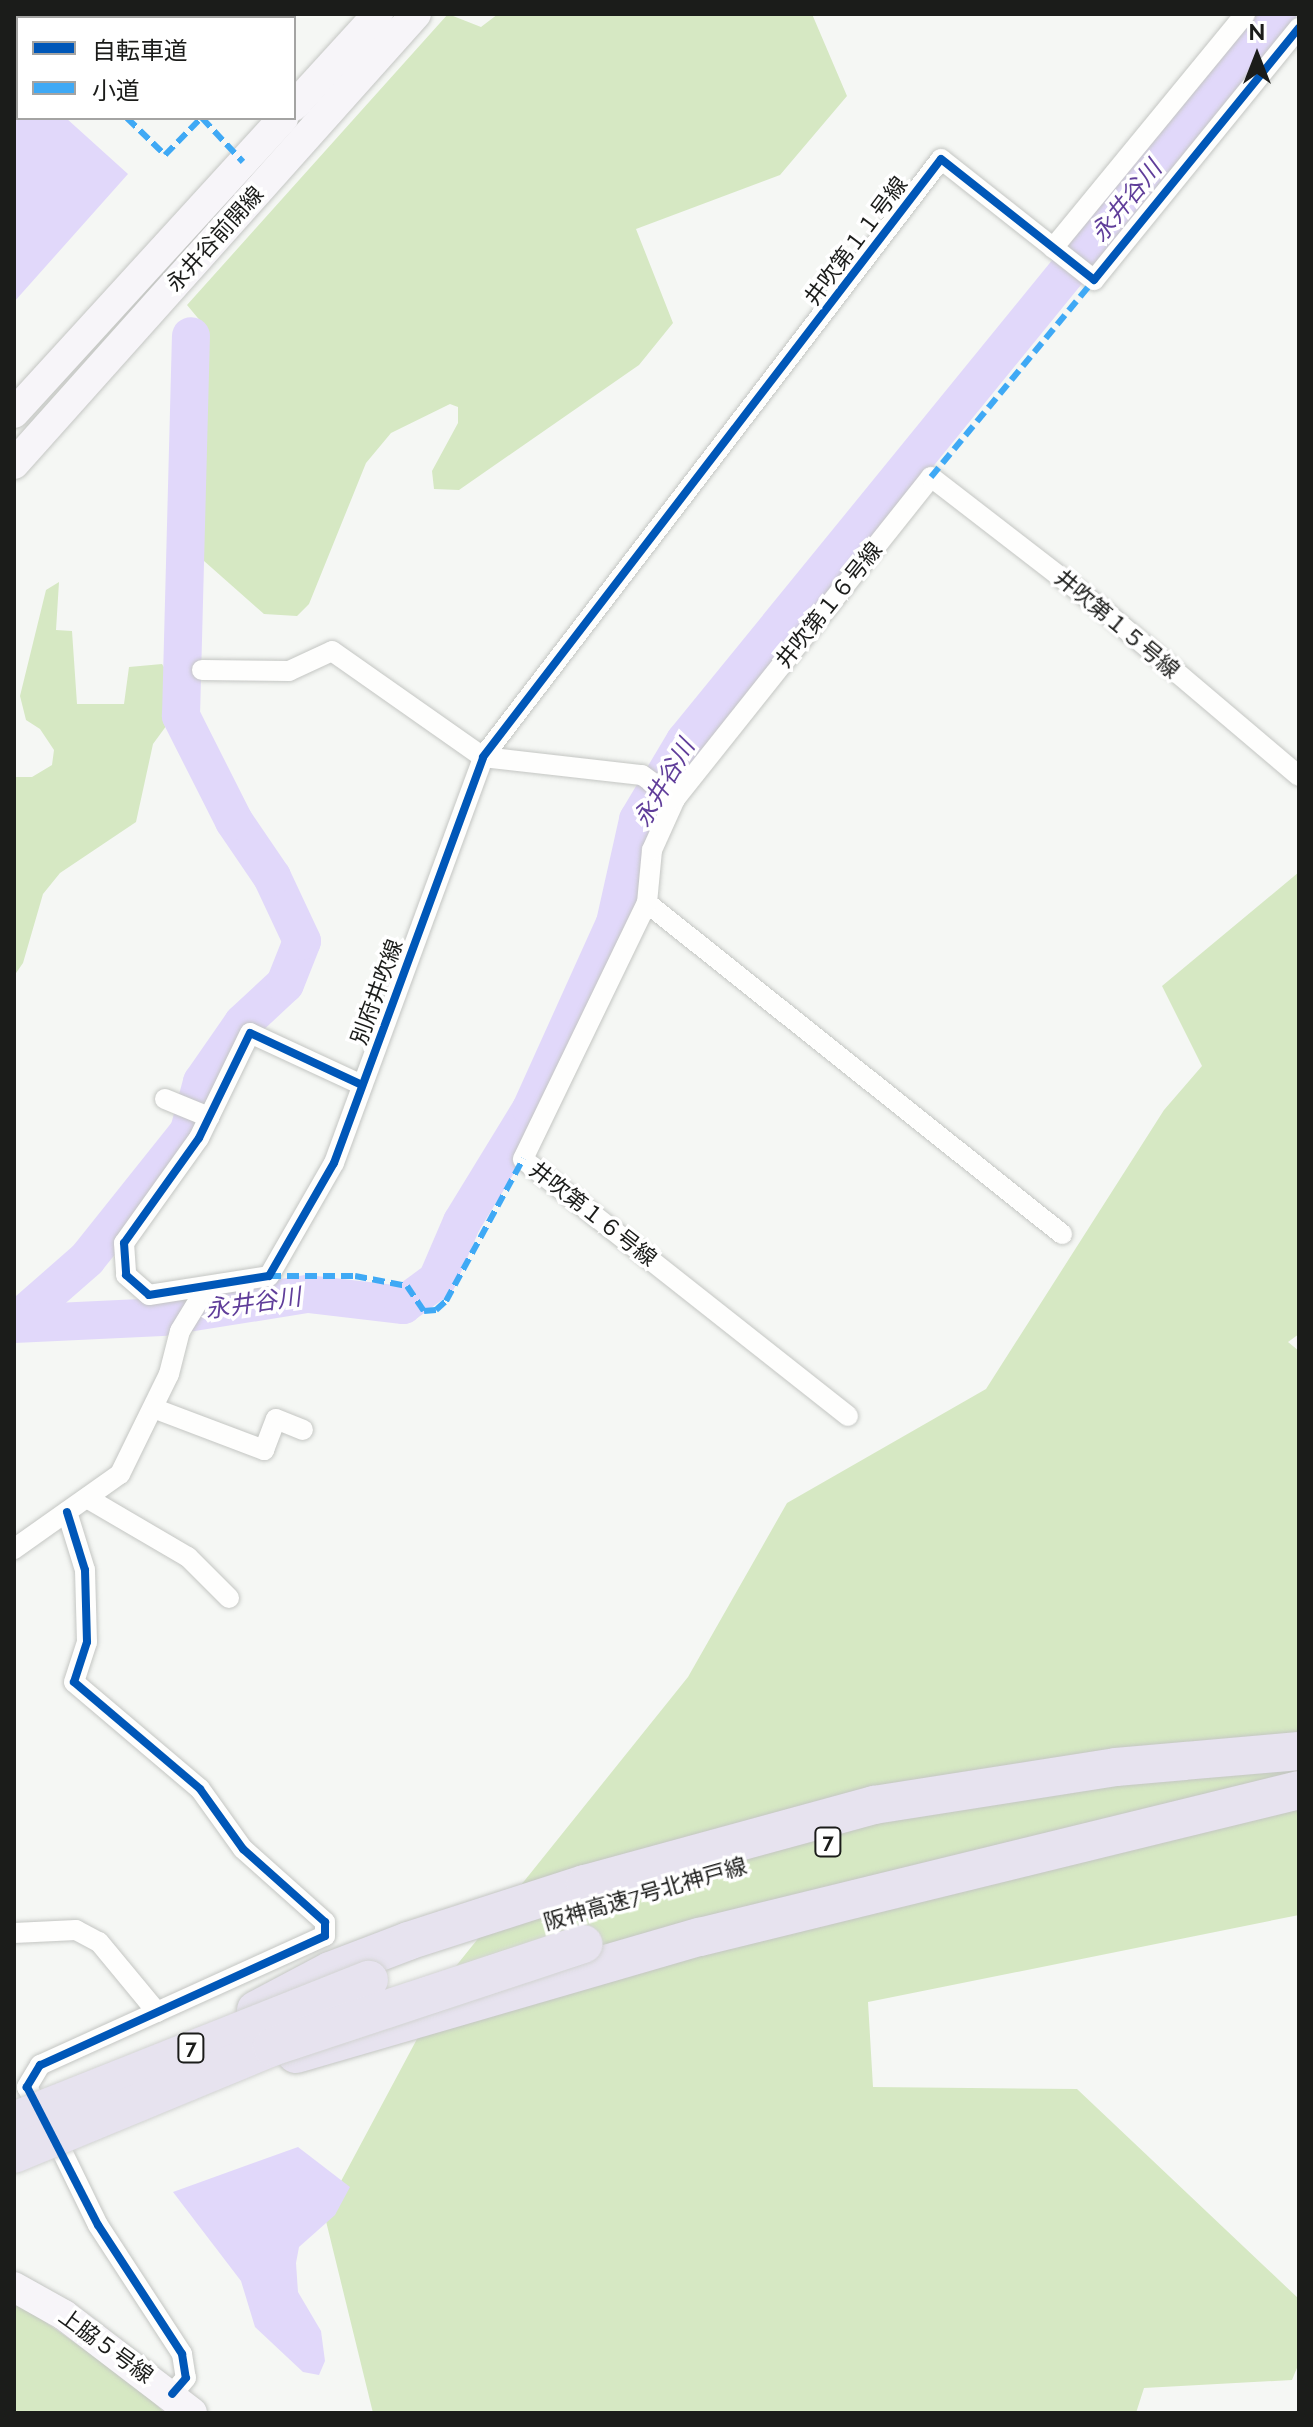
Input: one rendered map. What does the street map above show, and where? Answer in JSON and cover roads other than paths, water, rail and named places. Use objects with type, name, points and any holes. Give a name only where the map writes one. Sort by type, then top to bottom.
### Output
[{"type":"highway","name":"阪神高速7号北神戸線","points":[[24,2122],[369,1980],[575,1913],[829,1842],[1075,1788],[1299,1751]]},
{"type":"highway","points":[[24,2122],[330,1971],[585,1884],[874,1805],[1116,1767],[1299,1751]]},
{"type":"highway","name":"阪神高速7号北神戸線","points":[[14,2154],[272,2047],[583,1944],[958,1845],[1299,1790]]},
{"type":"highway","points":[[14,2144],[135,2095],[358,2040],[700,1937],[1299,1790]]},
{"type":"street","points":[[296,104],[378,14]]},
{"type":"street","name":"永井谷前開線","points":[[14,464],[416,14]]},
{"type":"street","points":[[1057,252],[1245,14]]},
{"type":"street","name":"井吹第１１号線","points":[[483,757],[941,159],[1094,280],[1299,28]]},
{"type":"street","name":"永井谷前開線","points":[[14,413],[281,120]]},
{"type":"street","name":"井吹第１５号線","points":[[931,477],[1102,609],[1299,776]]},
{"type":"street","name":"井吹第１６号線","points":[[848,1416],[523,1159],[647,903],[652,850],[671,796],[931,477]]},
{"type":"street","points":[[202,670],[289,671],[332,651],[483,757],[642,775],[671,796]]},
{"type":"street","name":"別府井吹線","points":[[205,1290],[269,1276],[334,1163],[483,757]]},
{"type":"street","points":[[647,903],[1062,1234]]},
{"type":"street","points":[[205,1290],[149,1295],[126,1275],[124,1243],[198,1113],[250,1033],[362,1085]]},
{"type":"street","points":[[165,1099],[198,1113]]},
{"type":"street","points":[[14,1549],[120,1474],[169,1374],[180,1331],[205,1290]]},
{"type":"street","points":[[153,1408],[264,1450],[276,1419],[303,1430]]},
{"type":"street","points":[[87,1498],[188,1557],[229,1598]]},
{"type":"street","points":[[24,2122],[27,2087],[40,2065],[325,1936],[325,1922],[243,1849],[200,1789],[74,1682],[87,1642],[85,1570],[67,1512]]},
{"type":"street","points":[[14,1933],[76,1930],[99,1942],[157,2012]]},
{"type":"street","points":[[57,2141],[98,2225],[182,2354],[186,2378],[182,2403]]},
{"type":"street","name":"上脇５号線","points":[[14,2287],[64,2315],[182,2403]]},
{"type":"waterway","name":"永井谷川","points":[[14,1324],[162,1317],[308,1294],[403,1305],[437,1280],[462,1222],[531,1109],[615,923],[638,820],[685,741],[1277,14]]},
{"type":"waterway","points":[[14,1323],[87,1259],[189,1131],[202,1082],[243,1023],[285,984],[302,941],[272,877],[234,821],[181,716],[191,336]]}]
